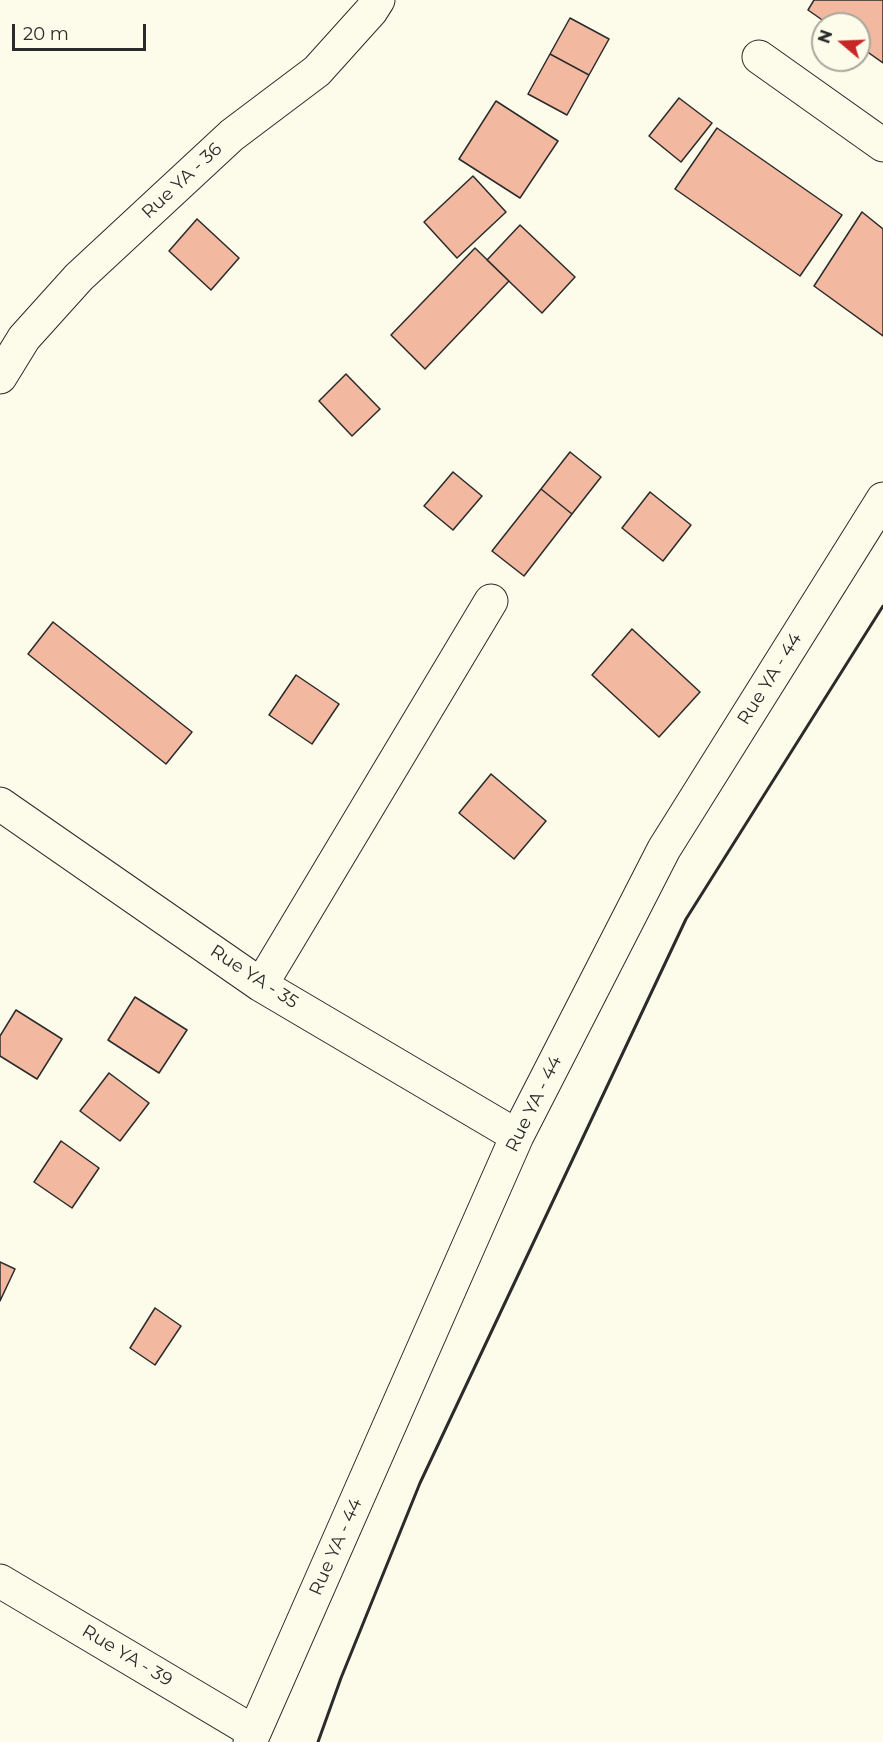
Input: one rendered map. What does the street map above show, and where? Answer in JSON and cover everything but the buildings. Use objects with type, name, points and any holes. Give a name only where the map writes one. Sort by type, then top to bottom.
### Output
[{"type":"street","name":"Rue YA - 36","points":[[0,377],[12,333],[79,277],[232,135],[317,71],[371,11],[378,0]]},
{"type":"street","points":[[759,57],[883,145]]},
{"type":"street","name":"Rue YA - 44","points":[[252,1737],[517,1136],[664,849],[883,499]]},
{"type":"street","points":[[261,984],[491,601]]},
{"type":"street","name":"Rue YA - 35","points":[[0,804],[261,984],[517,1136]]},
{"type":"street","name":"Rue YA - 39","points":[[0,1581],[252,1737]]},
{"type":"wall","points":[[318,1742],[341,1678],[420,1483],[686,919],[883,606]]}]
